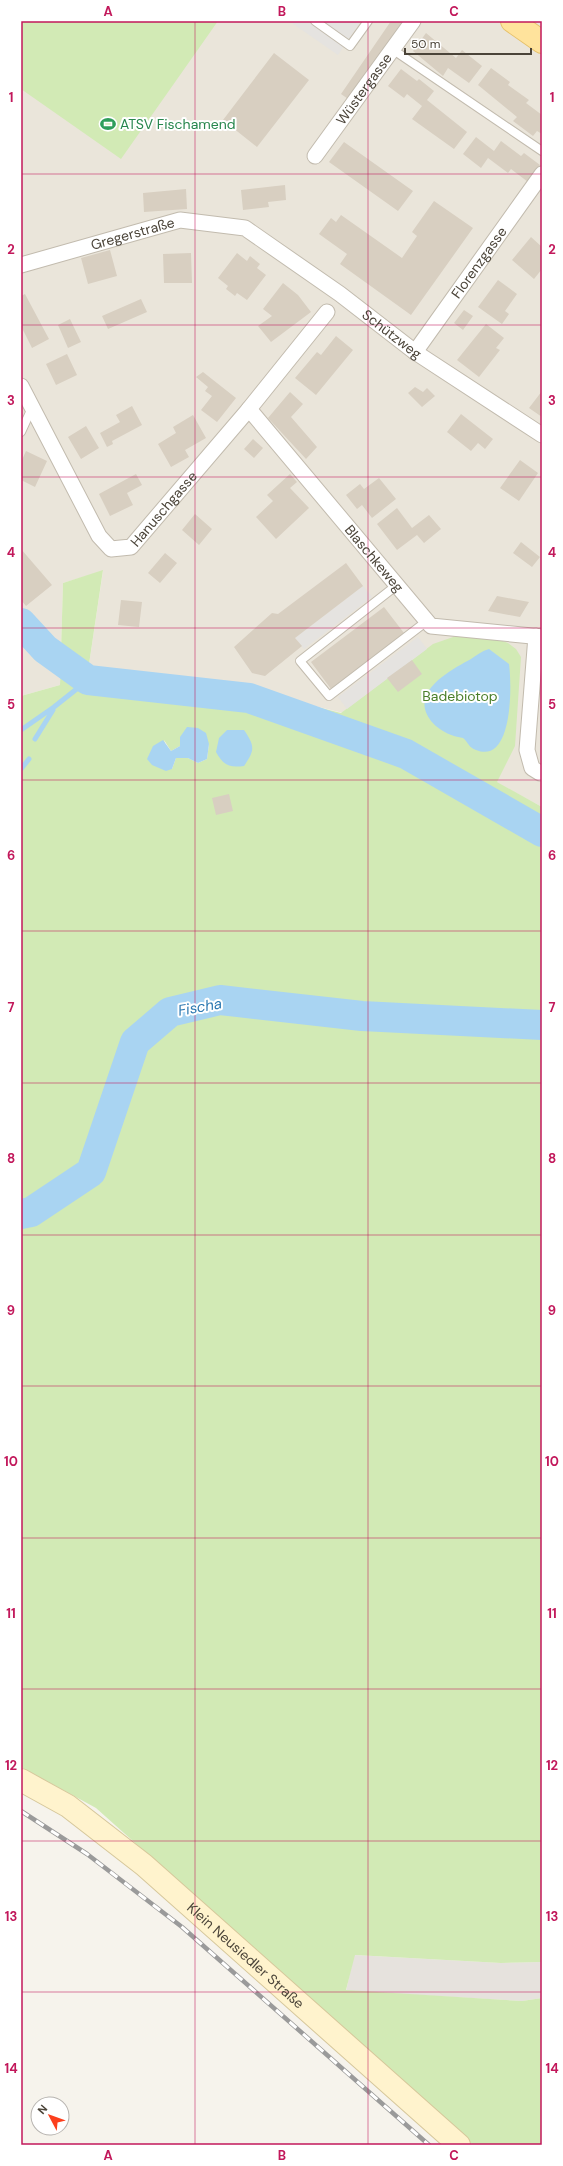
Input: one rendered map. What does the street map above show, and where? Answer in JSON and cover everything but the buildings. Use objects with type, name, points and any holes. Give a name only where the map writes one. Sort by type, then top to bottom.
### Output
[{"type":"main road","points":[[512,21],[542,42]]},
{"type":"main road","name":"Klein Neusiedler Straße","points":[[21,1780],[68,1806],[144,1865],[459,2145]]},
{"type":"street","name":"Wüstergasse","points":[[315,156],[413,21]]},
{"type":"street","name":"Florenzgasse","points":[[415,352],[542,174]]},
{"type":"street","name":"Gregerstraße","points":[[21,265],[180,220],[245,228]]},
{"type":"street","name":"Schützweg","points":[[245,228],[340,294],[415,352],[542,436]]},
{"type":"street","name":"Hanuschgasse","points":[[21,386],[99,536],[111,549],[131,547],[249,409],[327,312]]},
{"type":"street","name":"Blaschkeweg","points":[[249,409],[427,621]]},
{"type":"street","points":[[427,621],[431,626],[539,637],[526,750],[532,768],[541,773]]},
{"type":"lane","points":[[315,21],[350,46],[368,21]]},
{"type":"lane","points":[[392,49],[542,151]]},
{"type":"lane","points":[[21,432],[32,408]]},
{"type":"lane","points":[[397,585],[300,661],[329,696],[427,621]]},
{"type":"shaded area","points":[[21,21],[542,21],[542,807],[392,725],[262,693],[88,671],[103,571],[63,583],[60,685],[21,696]]},
{"type":"shaded area","points":[[289,21],[361,21],[338,55]]},
{"type":"shaded area","points":[[363,586],[372,597],[304,649],[295,638]]},
{"type":"shaded area","points":[[418,637],[427,649],[347,709],[338,697]]},
{"type":"shaded area","points":[[354,1955],[501,1963],[542,1962],[542,1998],[522,2001],[346,1991]]},
{"type":"green space","name":"ATSV Fischamend","points":[[21,21],[218,21],[121,159],[21,89]]},
{"type":"green space","name":"Badebiotop","points":[[103,570],[88,671],[262,693],[341,713],[433,644],[456,636],[497,639],[508,643],[516,649],[521,657],[515,746],[497,782],[542,807],[542,1962],[501,1963],[355,1955],[346,1990],[522,2001],[542,1998],[542,2145],[473,2145],[96,1808],[21,1767],[21,696],[60,685],[63,583]],"holes":[[[180,737],[209,744],[207,759],[198,763],[188,758],[176,758],[172,769],[164,740],[171,751],[180,746]]]},
{"type":"water","points":[[489,649],[509,664],[510,704],[508,720],[503,735],[497,746],[488,751],[476,750],[463,738],[444,732],[431,721],[425,710],[425,701],[428,692],[443,676]]},
{"type":"water","points":[[187,727],[198,728],[206,733],[209,744],[207,759],[198,763],[188,758],[176,758],[172,769],[166,771],[152,765],[147,759],[153,746],[163,740],[171,751],[180,746],[180,737]]},
{"type":"water","points":[[227,730],[244,730],[252,744],[252,752],[244,766],[227,765],[221,760],[216,752],[219,738]]},
{"type":"waterway","points":[[21,623],[45,649],[88,680],[249,698],[406,754],[542,832]]},
{"type":"waterway","points":[[21,730],[54,707],[88,680]]},
{"type":"waterway","points":[[35,739],[53,710]]},
{"type":"waterway","points":[[21,769],[29,759]]},
{"type":"waterway","name":"Fischa","points":[[21,1214],[31,1212],[91,1172],[135,1042],[170,1012],[220,1000],[362,1016],[542,1025]]},
{"type":"railway","points":[[21,1811],[87,1854],[182,1927],[429,2145]]},
{"type":"place","name":"ATSV Fischamend","points":[[108,124]]}]
